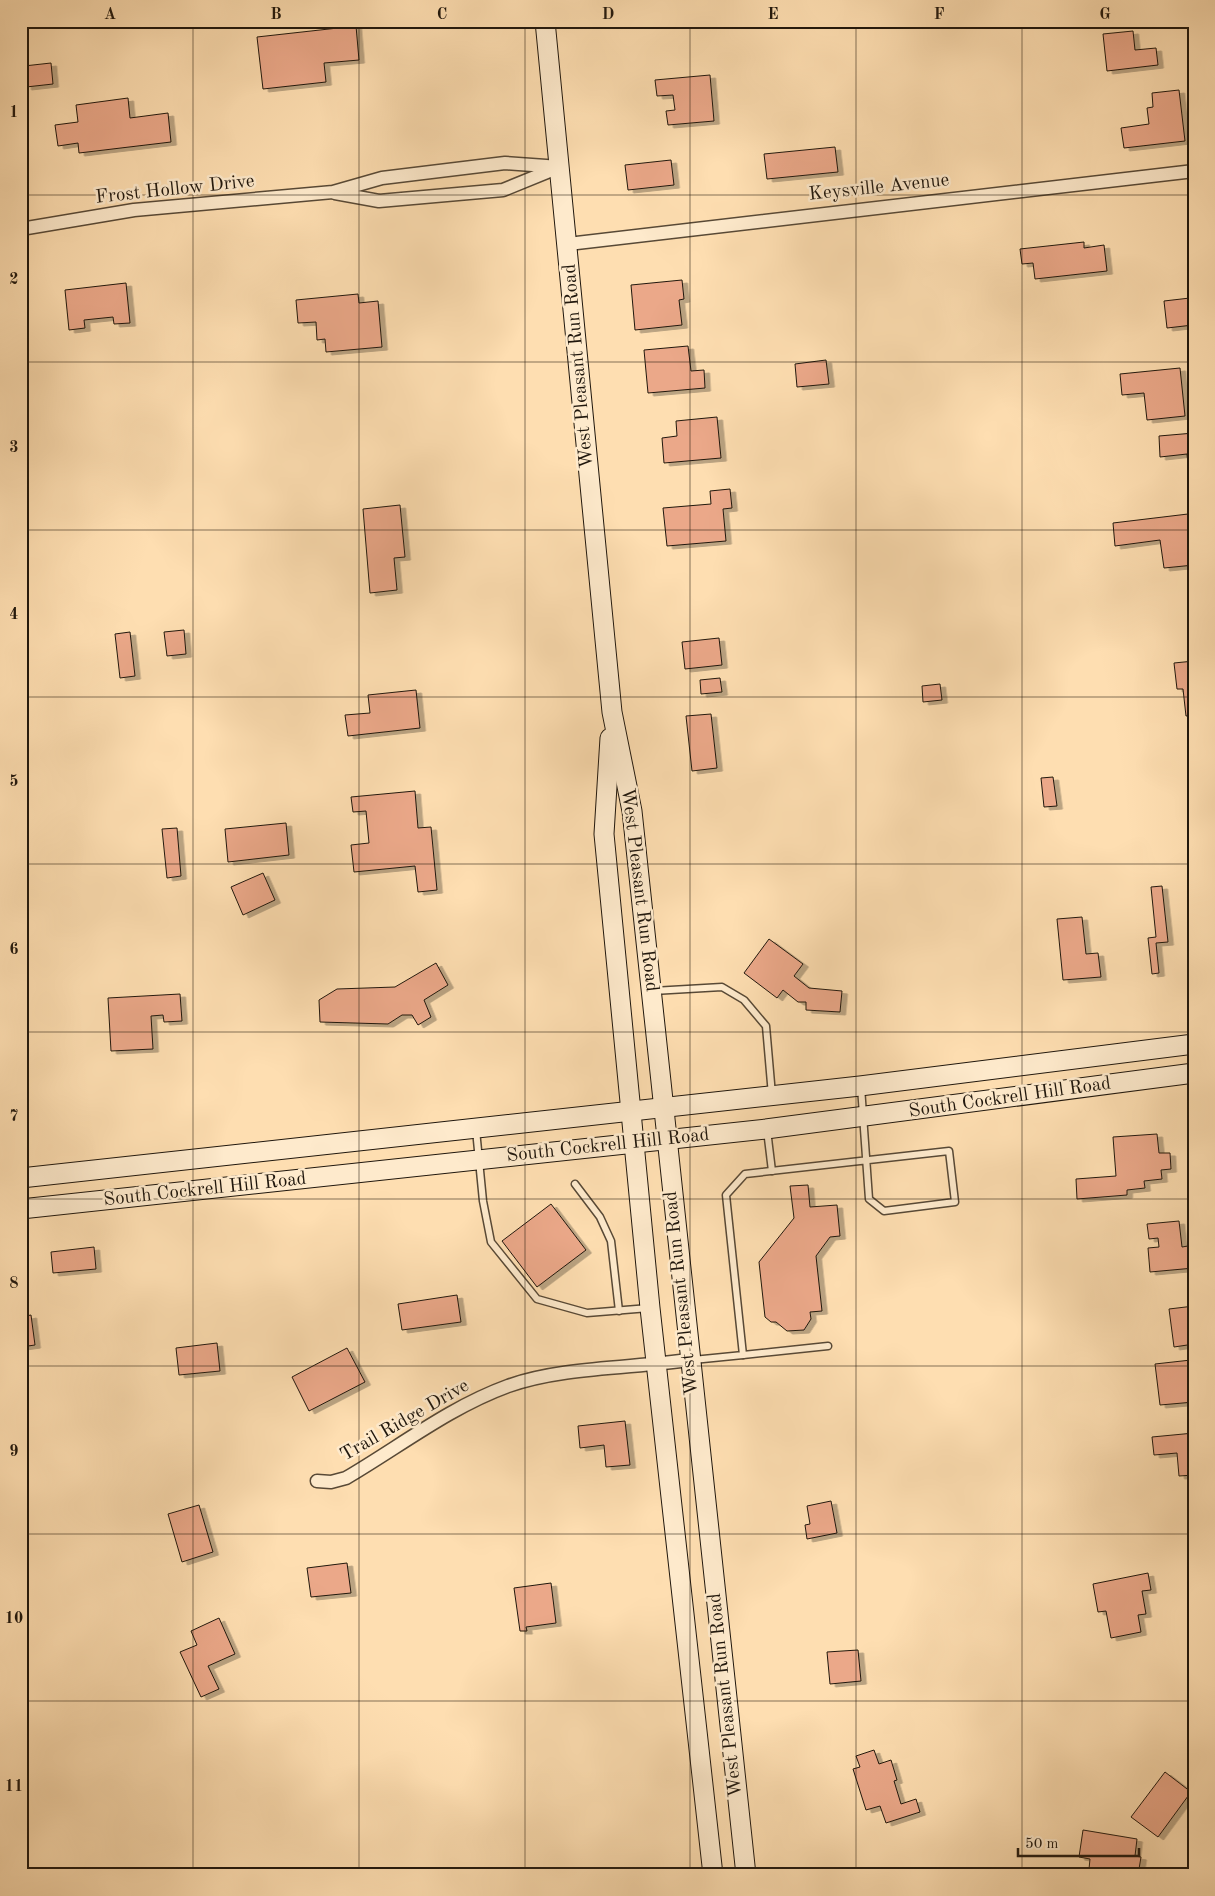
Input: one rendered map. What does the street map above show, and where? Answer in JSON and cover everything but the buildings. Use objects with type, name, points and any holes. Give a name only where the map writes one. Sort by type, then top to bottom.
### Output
[{"type":"main road","name":"West Pleasant Run Road","points":[[545,21],[612,712],[632,811],[689,1360],[746,1875]]},
{"type":"main road","name":"West Pleasant Run Road","points":[[612,712],[604,834],[650,1308],[713,1875]]},
{"type":"main road","name":"South Cockrell Hill Road","points":[[21,1178],[860,1086],[1194,1044]]},
{"type":"main road","name":"South Cockrell Hill Road","points":[[21,1209],[766,1130],[1194,1073]]},
{"type":"street","name":"Frost Hollow Drive","points":[[21,229],[134,210],[333,192],[382,178],[505,163],[560,167]]},
{"type":"street","name":"Frost Hollow Drive","points":[[333,192],[378,201],[503,190],[560,167]]},
{"type":"street","name":"Keysville Avenue","points":[[568,244],[1194,171]]},
{"type":"street","name":"Trail Ridge Drive","points":[[317,1481],[331,1482],[346,1478],[467,1403],[510,1386],[552,1375],[689,1360]]},
{"type":"lane","points":[[651,991],[722,987],[744,1000],[766,1026],[772,1096]]},
{"type":"lane","points":[[743,1355],[726,1195],[745,1174],[865,1160],[950,1151],[955,1202],[884,1211],[869,1200],[865,1160],[860,1086]]},
{"type":"lane","points":[[476,1128],[483,1201],[492,1242],[537,1299],[587,1313],[650,1308]]},
{"type":"lane","points":[[766,1130],[772,1171]]},
{"type":"lane","points":[[575,1184],[600,1217],[611,1241],[619,1311]]},
{"type":"lane","points":[[689,1360],[828,1346]]}]
